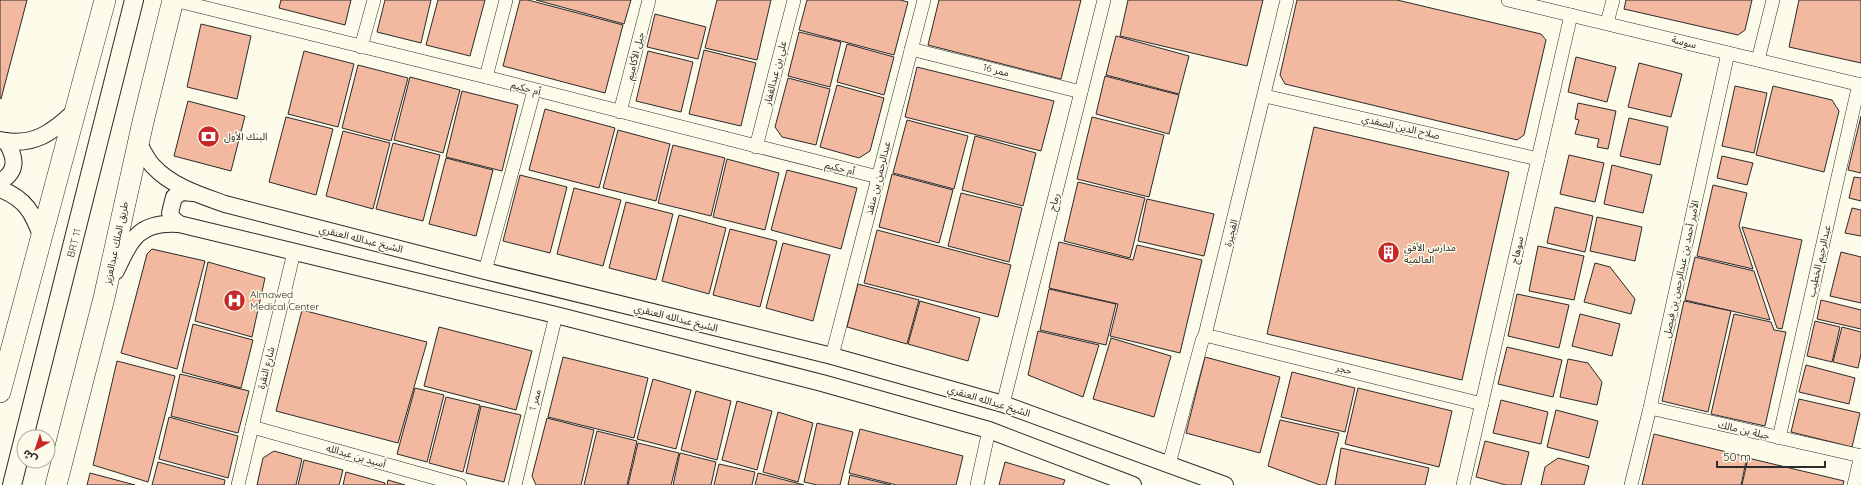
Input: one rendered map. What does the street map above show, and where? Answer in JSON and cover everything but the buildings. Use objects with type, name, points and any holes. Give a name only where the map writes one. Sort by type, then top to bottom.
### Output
[{"type":"main road","points":[[0,392],[4,362],[42,238],[105,0]]},
{"type":"main road","name":"BRT 11","points":[[12,485],[134,0]]},
{"type":"main road","name":"طريق الملك عبدالعزيز","points":[[56,485],[104,298],[138,143],[174,0]]},
{"type":"street","name":"أم حكيم","points":[[174,0],[486,77],[534,91],[878,178]]},
{"type":"street","points":[[361,47],[374,0]]},
{"type":"street","points":[[486,77],[506,0]]},
{"type":"street","name":"جبل الأكاميم","points":[[620,112],[649,0]]},
{"type":"street","name":"علي بن عبدالغفار","points":[[756,147],[794,0]]},
{"type":"street","name":"عبدالرحمن بن منقذ","points":[[832,356],[924,0]]},
{"type":"street","name":"رماح","points":[[1003,404],[1104,0]]},
{"type":"street","name":"الفجيرة","points":[[1169,464],[1202,341],[1205,335],[1265,96],[1287,0]]},
{"type":"street","name":"سوسة","points":[[1508,0],[1529,2],[1571,15],[1860,85]]},
{"type":"street","points":[[1607,24],[1613,0]]},
{"type":"street","points":[[1758,60],[1773,0]]},
{"type":"street","name":"سوهاج","points":[[1463,485],[1571,15]]},
{"type":"street","name":"ممر 16","points":[[912,49],[1081,92]]},
{"type":"street","name":"الأمير أحمد بن عبدالرحمن بن فيصل","points":[[1631,485],[1650,408],[1728,53]]},
{"type":"street","name":"عبدالرحيم الخطيب","points":[[1779,438],[1860,85]]},
{"type":"street","points":[[485,271],[534,91]]},
{"type":"street","name":"صلاح الدين الصفدي","points":[[1265,96],[1538,159]]},
{"type":"street","points":[[3,141],[18,143],[41,137],[60,126],[75,111]]},
{"type":"street","points":[[0,182],[7,177],[14,162],[14,154],[3,141]]},
{"type":"street","name":"الشيخ عبدالله العنقري","points":[[138,143],[153,166],[166,177],[193,193],[225,204],[485,271],[832,356],[1003,404],[1225,485]]},
{"type":"street","points":[[0,189],[13,194],[27,207],[33,216],[42,238]]},
{"type":"street","points":[[179,224],[173,219],[170,212],[174,197],[182,192],[193,193]]},
{"type":"street","points":[[104,298],[127,246],[142,230],[154,225],[169,223],[179,224],[556,315],[822,383],[989,430],[1133,485]]},
{"type":"street","name":"شارع النقرة","points":[[238,485],[294,252]]},
{"type":"street","name":"ممر 1","points":[[515,485],[556,315]]},
{"type":"street","name":"حجر","points":[[1205,335],[1482,404]]},
{"type":"street","name":"جبلة بن مالك","points":[[1650,408],[1861,456]]},
{"type":"street","name":"أسيد بن عبدالله","points":[[252,427],[456,485]]},
{"type":"street","points":[[977,485],[989,430]]},
{"type":"street","points":[[1854,485],[1861,456]]},
{"type":"place","name":"البنك الأول","points":[[209,136]]},
{"type":"place","name":"مدارس الأفق العالمية","points":[[1388,253]]},
{"type":"place","name":"Almawed Medical Center","points":[[235,300]]}]
